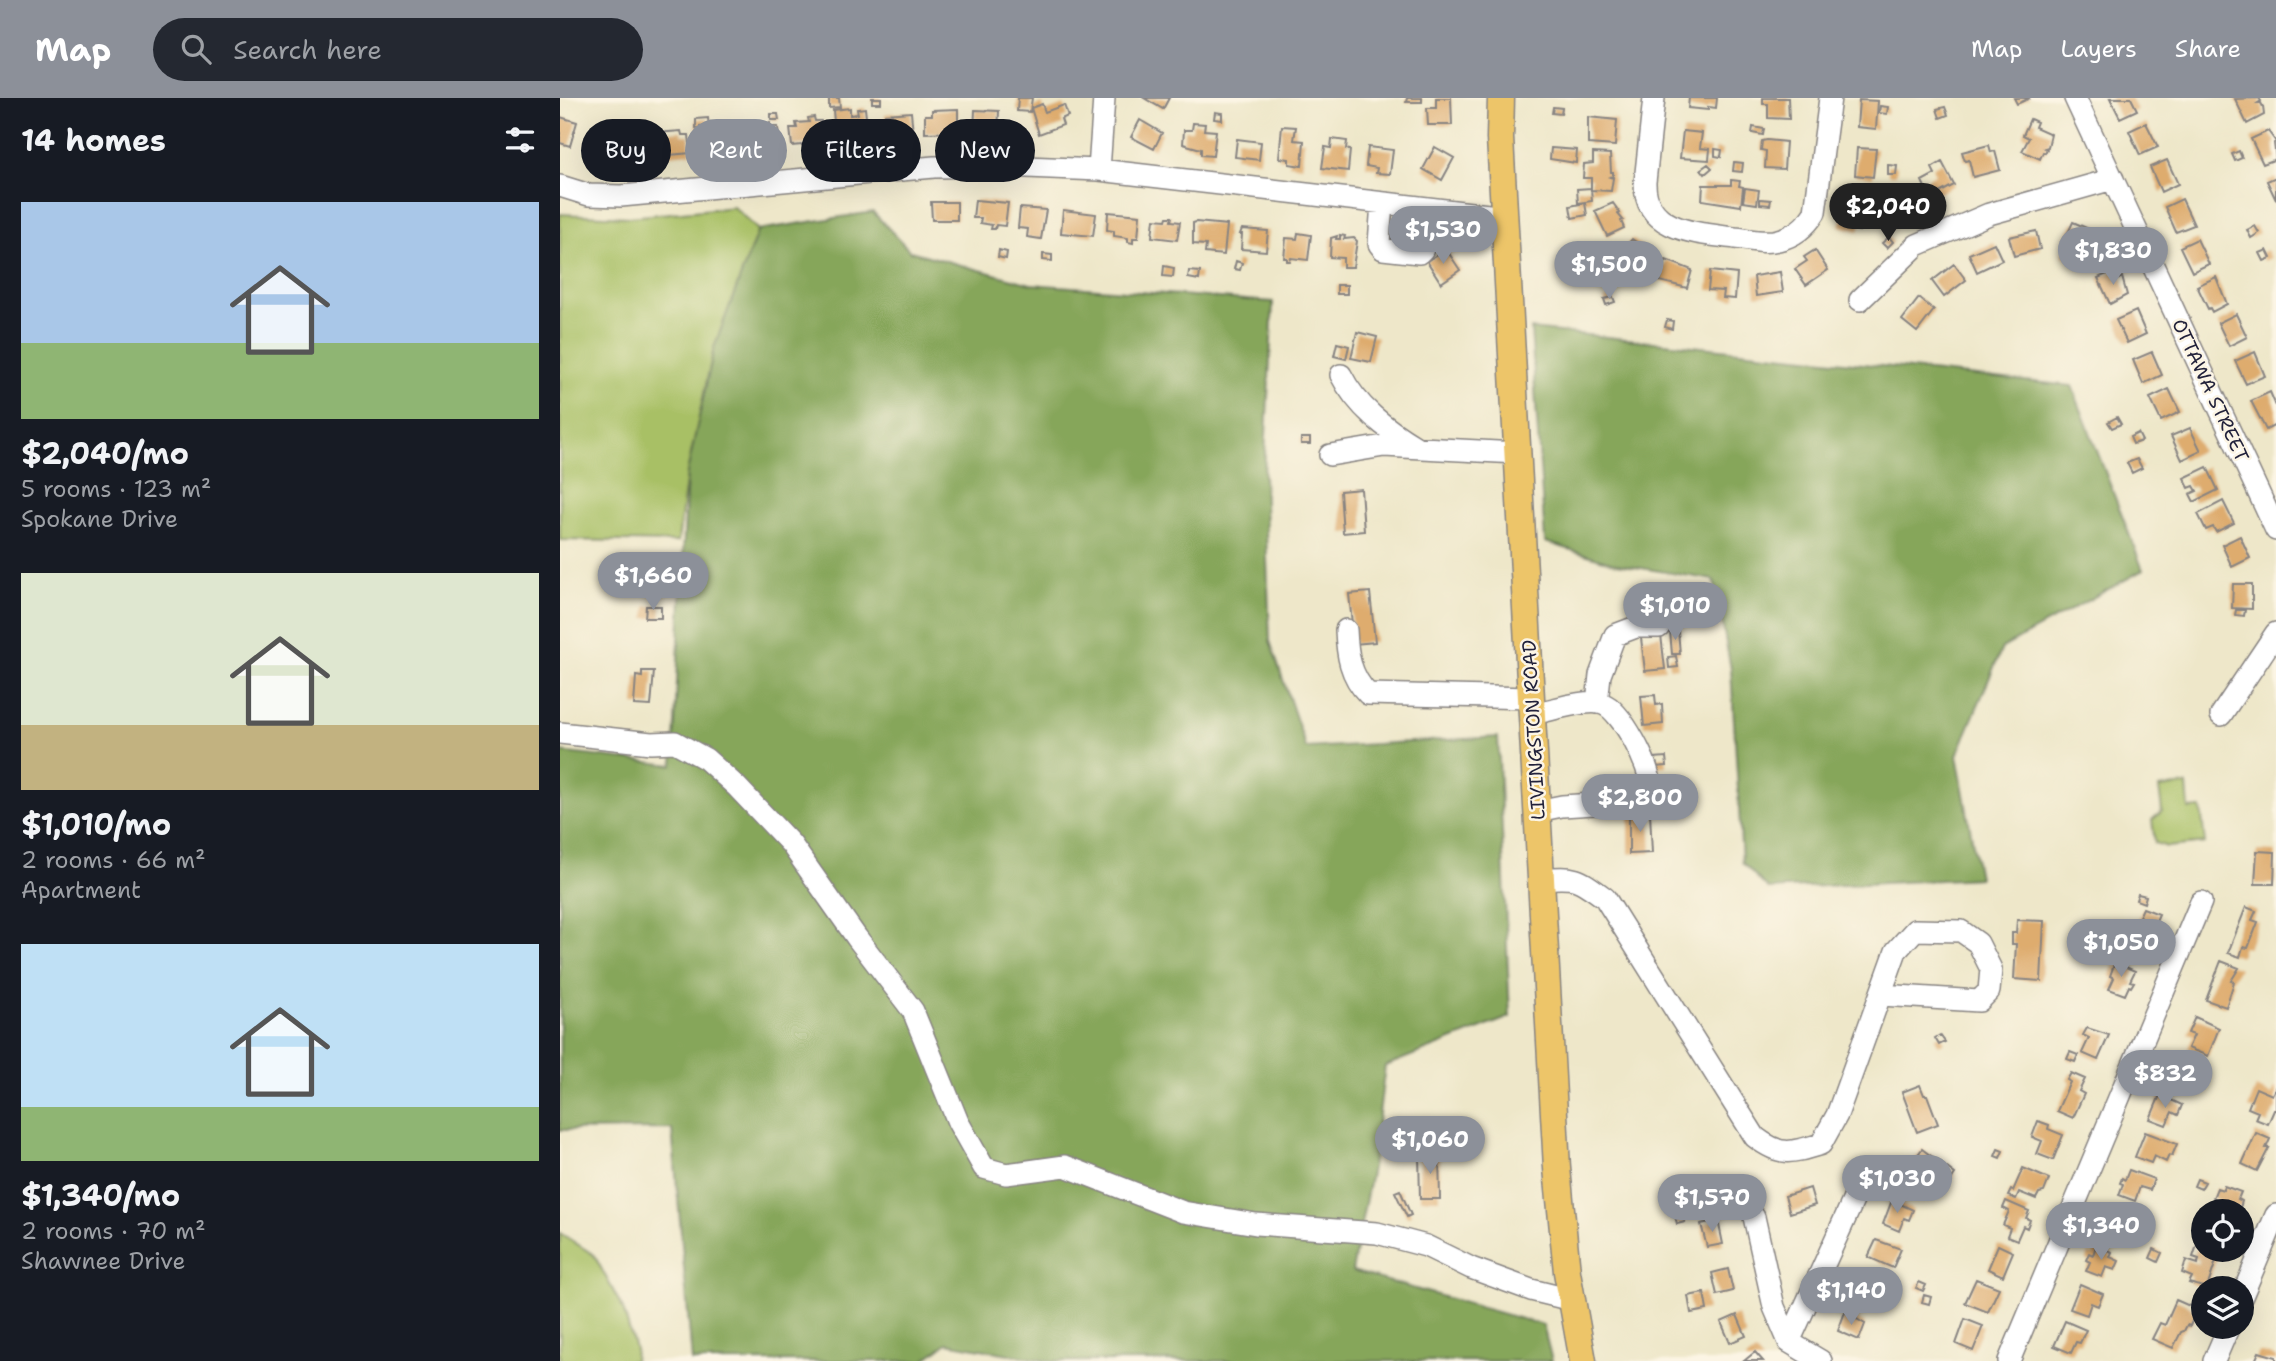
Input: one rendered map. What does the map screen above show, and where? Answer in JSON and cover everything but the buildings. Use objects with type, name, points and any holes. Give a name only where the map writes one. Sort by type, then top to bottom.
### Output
[{"type":"main road","name":"LIVINGSTON ROAD","points":[[1501,98],[1500,138],[1561,1219],[1583,1361]]},
{"type":"street","points":[[1099,170],[1104,98]]},
{"type":"street","points":[[1654,98],[1645,191],[1650,206],[1664,220],[1686,232],[1769,242],[1798,232],[1815,212],[1830,98]]},
{"type":"street","name":"OTTAWA STREET","points":[[2075,98],[2276,530]]},
{"type":"street","points":[[560,186],[589,195],[621,197],[934,167],[1002,166],[1099,170],[1506,217]]},
{"type":"street","points":[[1860,300],[1917,246],[1989,214],[2113,180]]},
{"type":"street","points":[[1382,203],[1379,244],[1383,250],[1419,253],[1423,249],[1430,209]]},
{"type":"street","points":[[1341,375],[1366,410],[1391,432],[1418,448]]},
{"type":"street","points":[[1331,455],[1384,446],[1517,453]]},
{"type":"street","points":[[1597,703],[1600,674],[1615,635],[1636,627],[1659,627]]},
{"type":"street","points":[[1346,630],[1350,664],[1357,681],[1368,694],[1532,706],[1589,702],[1615,710],[1642,756],[1650,786],[1646,797],[1642,801],[1562,806],[1537,811]]},
{"type":"street","points":[[2221,715],[2276,633]]},
{"type":"street","points":[[560,733],[650,743],[675,742],[706,759],[737,787],[791,844],[912,1012],[958,1122],[984,1168],[1006,1174],[1065,1166],[1183,1212],[1256,1224],[1377,1233],[1426,1246],[1471,1268],[1531,1290],[1572,1300]]},
{"type":"street","points":[[1541,879],[1574,877],[1605,898],[1755,1137],[1769,1147],[1789,1153],[1821,1144],[1837,1115],[1896,951],[1915,930],[1961,931],[1978,943],[1991,969],[1989,990],[1979,1001],[1881,995]]},
{"type":"street","points":[[2009,1361],[2201,902]]},
{"type":"street","points":[[1789,1342],[1866,1172]]},
{"type":"street","points":[[2250,1276],[2276,1215]]},
{"type":"street","points":[[1754,1217],[1774,1307],[1789,1342],[1821,1361]]},
{"type":"street","points":[[2214,1361],[2223,1339]]},
{"type":"green space","points":[[734,207],[758,230],[714,348],[687,473],[678,542],[560,540],[560,214],[629,217]]},
{"type":"green space","points":[[873,212],[910,251],[1031,284],[1273,302],[1264,475],[1270,641],[1306,748],[1498,737],[1510,1017],[1385,1066],[1373,1162],[1352,1271],[1543,1325],[1552,1361],[1048,1361],[947,1343],[923,1361],[692,1361],[672,1129],[560,1130],[560,752],[673,765],[687,473],[714,348],[758,230]]},
{"type":"green space","points":[[1531,329],[2072,386],[2143,570],[2002,648],[1957,755],[1979,878],[1768,889],[1742,862],[1731,669],[1714,580],[1617,564],[1545,542]]},
{"type":"green space","points":[[2187,785],[2189,809],[2201,808],[2205,843],[2167,847],[2155,843],[2152,820],[2162,811],[2159,788]]},
{"type":"green space","points":[[560,1233],[594,1255],[623,1309],[635,1349],[634,1361],[560,1361]]}]
